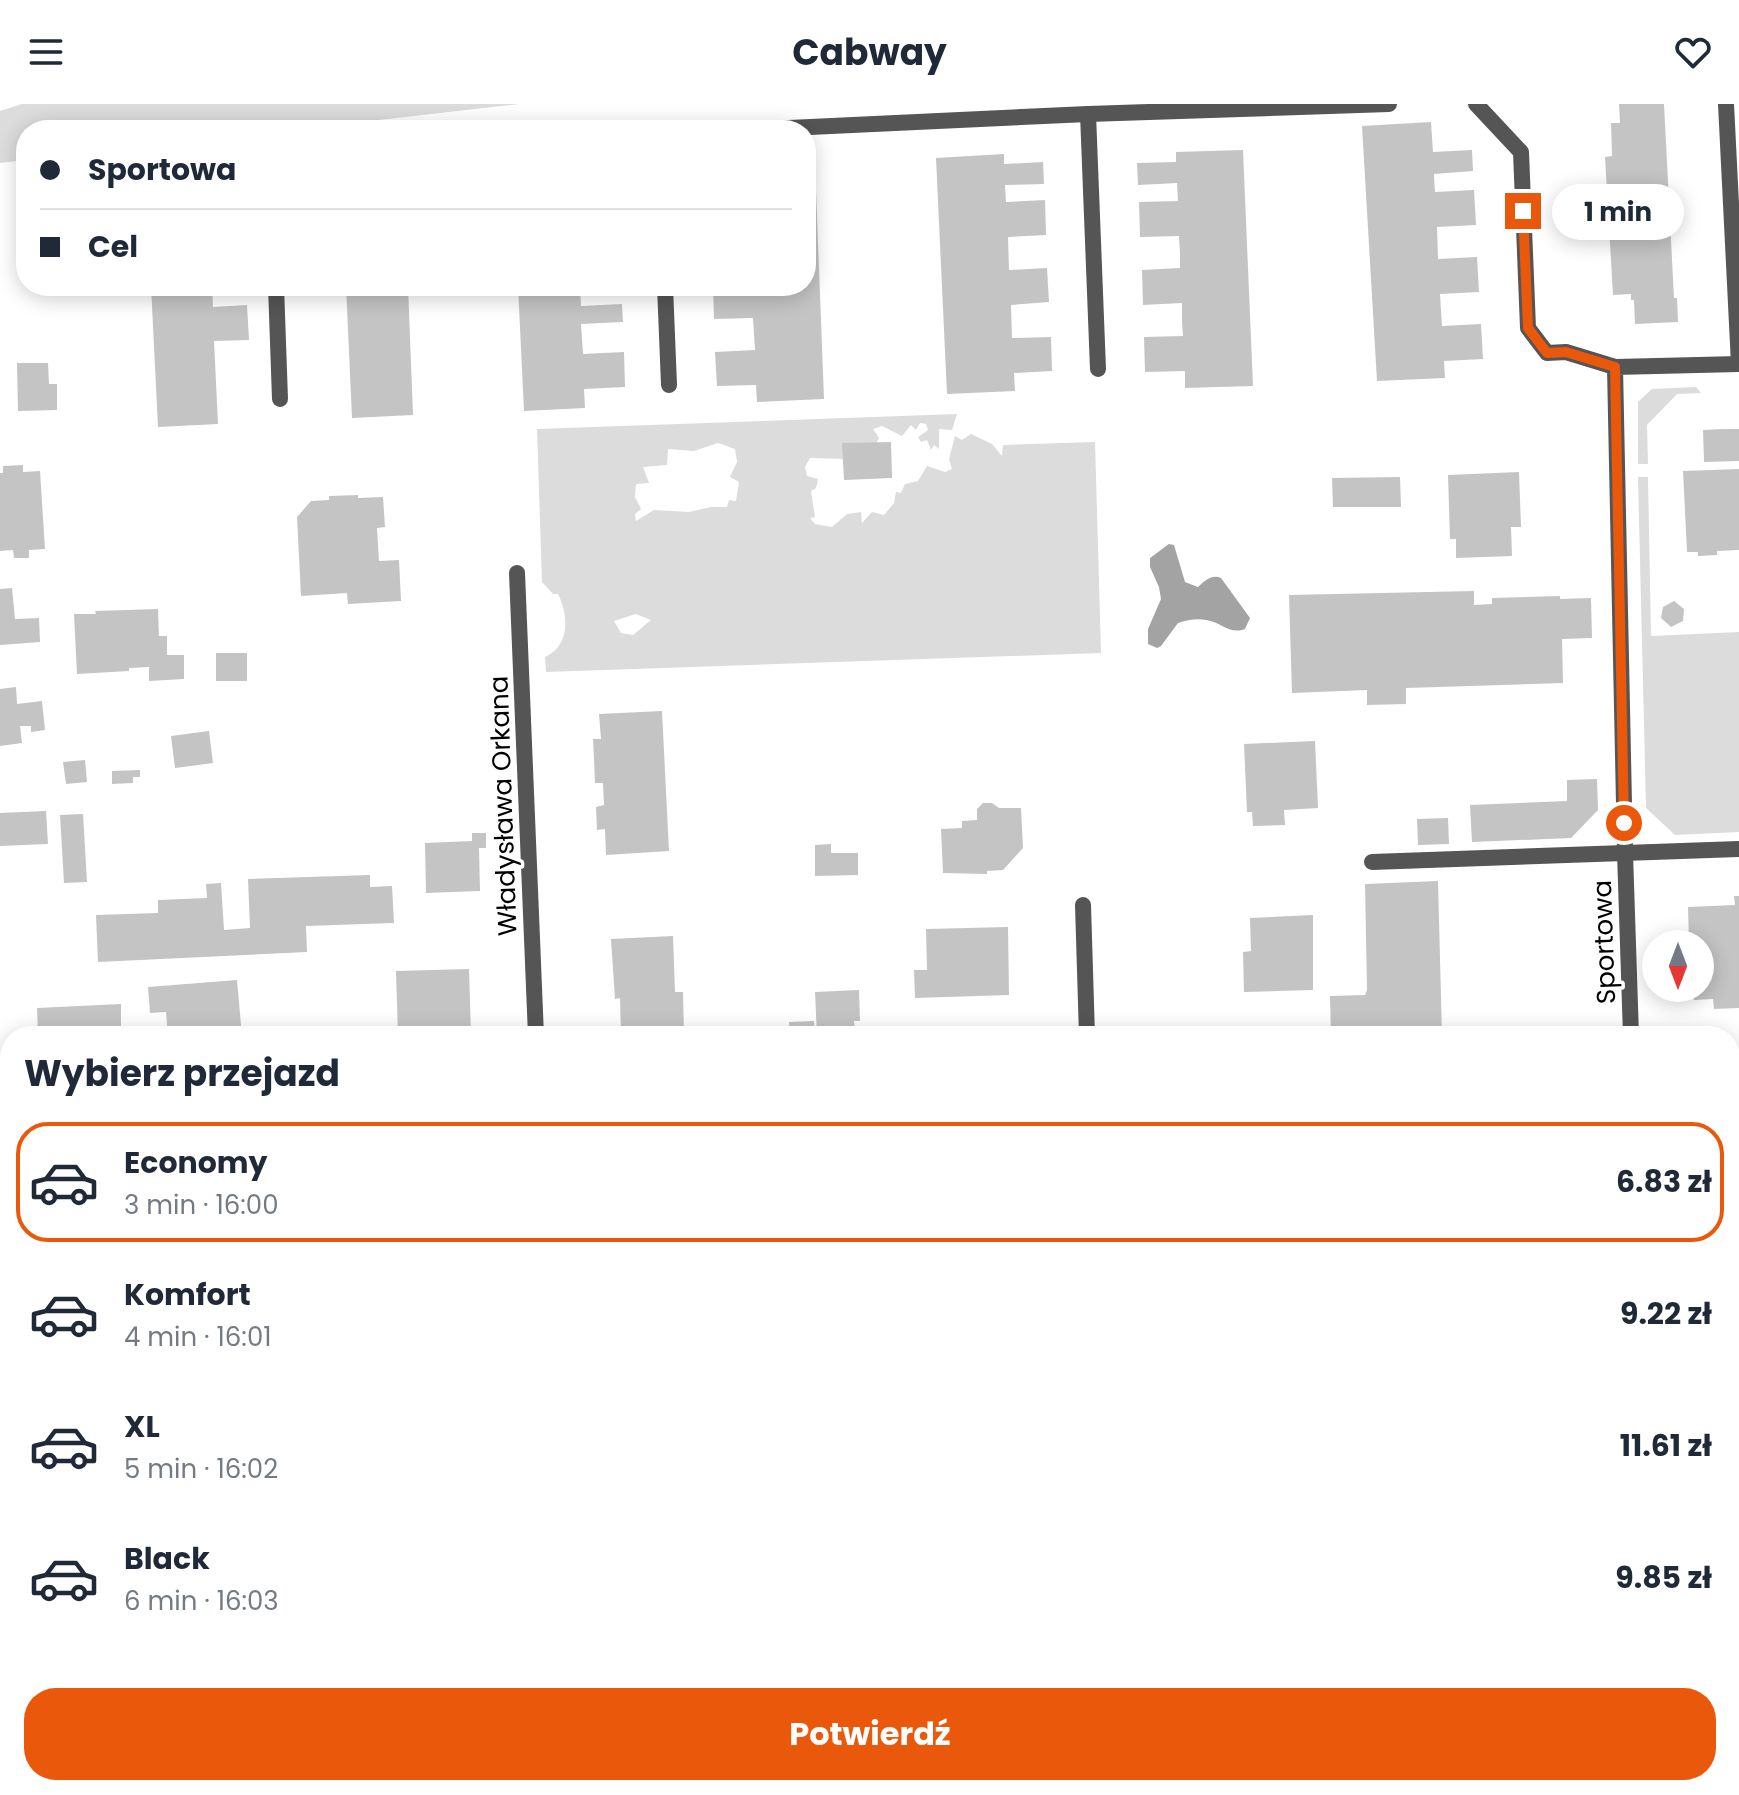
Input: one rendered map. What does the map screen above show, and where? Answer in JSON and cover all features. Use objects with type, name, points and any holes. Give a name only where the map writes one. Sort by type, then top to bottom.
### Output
[{"type":"street","points":[[816,127],[1389,104]]},
{"type":"street","points":[[1476,104],[1521,152],[1528,328],[1547,353],[1566,352],[1615,367],[1739,364],[1726,104]]},
{"type":"street","points":[[1088,114],[1098,369]]},
{"type":"street","points":[[276,296],[280,399]]},
{"type":"street","points":[[665,296],[669,385]]},
{"type":"street","name":"Sportowa","points":[[1615,367],[1631,1026]]},
{"type":"street","name":"Władysława Orkana","points":[[517,573],[536,1026]]},
{"type":"street","points":[[1372,862],[1739,849]]},
{"type":"street","points":[[1083,905],[1087,1026]]},
{"type":"shaded area","points":[[22,104],[519,104],[379,120],[16,120],[16,161],[0,163],[0,111]]},
{"type":"shaded area","points":[[1696,387],[1701,393],[1677,394],[1647,425],[1648,464],[1638,464],[1638,402],[1652,389]]},
{"type":"shaded area","points":[[957,414],[952,430],[939,429],[939,449],[934,445],[931,450],[927,440],[921,442],[918,437],[928,430],[926,424],[920,423],[916,430],[911,425],[902,436],[882,426],[873,429],[879,438],[873,450],[847,459],[810,458],[805,467],[807,476],[818,479],[816,488],[811,491],[815,517],[810,518],[815,524],[832,527],[847,514],[861,512],[862,523],[872,512],[884,515],[894,503],[896,492],[901,493],[905,484],[918,481],[927,466],[945,472],[952,469],[949,459],[955,436],[962,440],[971,434],[992,444],[1002,456],[1003,445],[1095,442],[1101,653],[546,672],[545,657],[559,646],[565,621],[558,594],[553,594],[542,582],[537,429]],"holes":[[[718,443],[735,449],[737,462],[730,477],[739,482],[736,501],[729,500],[727,507],[689,512],[654,510],[636,521],[635,514],[641,509],[635,497],[636,484],[649,483],[643,467],[667,465],[668,449],[694,451]],[[636,614],[651,620],[633,635],[621,633],[614,621]]]},
{"type":"shaded area","points":[[1638,477],[1648,477],[1651,636],[1739,632],[1739,832],[1675,835],[1646,808]]},
{"type":"shaded area","points":[[1169,544],[1174,545],[1185,582],[1198,587],[1211,578],[1221,578],[1250,618],[1245,629],[1230,629],[1203,619],[1192,620],[1178,623],[1161,646],[1157,648],[1148,644],[1148,629],[1161,599],[1150,558]]},
{"type":"building","points":[[1619,104],[1664,104],[1674,298],[1677,298],[1678,322],[1635,324],[1631,294],[1613,295],[1605,157],[1612,156],[1611,123],[1620,123]]},
{"type":"building","points":[[1431,122],[1433,152],[1472,150],[1473,171],[1434,174],[1435,192],[1474,190],[1476,225],[1437,227],[1438,259],[1477,257],[1479,292],[1440,294],[1441,311],[1442,326],[1481,324],[1483,359],[1444,361],[1445,378],[1377,381],[1362,126]]},
{"type":"building","points":[[1243,150],[1253,386],[1185,388],[1185,371],[1145,372],[1144,337],[1183,336],[1182,303],[1143,305],[1142,270],[1180,268],[1180,254],[1179,236],[1140,237],[1139,202],[1178,201],[1177,183],[1138,185],[1137,163],[1176,162],[1176,152]]},
{"type":"building","points":[[1004,154],[1004,164],[1043,162],[1044,184],[1005,185],[1006,202],[1045,200],[1046,235],[1008,237],[1009,270],[1047,268],[1049,302],[1011,305],[1012,338],[1051,337],[1052,371],[1014,373],[1015,391],[947,394],[936,158]]},
{"type":"building","points":[[816,189],[824,399],[757,402],[756,385],[717,386],[715,352],[755,350],[753,318],[714,319],[713,296],[816,296]]},
{"type":"building","points":[[151,296],[212,296],[213,307],[247,305],[249,340],[214,341],[218,424],[158,427]]},
{"type":"building","points":[[346,296],[408,296],[413,415],[352,418]]},
{"type":"building","points":[[518,296],[580,296],[581,306],[622,304],[623,322],[581,324],[583,354],[624,352],[625,387],[584,389],[585,408],[524,411]]},
{"type":"building","points":[[17,363],[48,363],[49,384],[57,384],[57,410],[18,411]]},
{"type":"building","points":[[1739,429],[1739,461],[1704,462],[1703,430]]},
{"type":"building","points":[[891,442],[892,478],[844,480],[842,443]]},
{"type":"building","points":[[23,465],[23,472],[40,471],[45,549],[29,550],[29,558],[14,558],[13,550],[0,551],[0,473],[3,473],[3,466]]},
{"type":"building","points":[[1739,469],[1739,550],[1698,556],[1698,552],[1687,552],[1683,471]]},
{"type":"building","points":[[1519,472],[1521,527],[1511,527],[1512,556],[1456,558],[1456,539],[1450,539],[1448,475]]},
{"type":"building","points":[[1400,477],[1401,507],[1333,507],[1332,478]]},
{"type":"building","points":[[358,495],[358,498],[383,497],[385,527],[377,528],[379,561],[399,560],[401,601],[348,604],[347,593],[301,596],[297,517],[311,501],[329,500],[329,496]]},
{"type":"building","points":[[12,588],[15,619],[39,618],[40,642],[0,645],[0,589]]},
{"type":"building","points":[[1474,591],[1474,605],[1492,604],[1492,598],[1591,598],[1592,638],[1562,639],[1563,683],[1406,688],[1406,704],[1367,705],[1367,690],[1292,693],[1289,595]]},
{"type":"building","points":[[1674,601],[1684,609],[1683,621],[1671,627],[1661,618],[1663,607]]},
{"type":"building","points":[[158,609],[159,636],[167,636],[167,655],[184,655],[184,679],[149,681],[149,667],[77,674],[74,614]]},
{"type":"building","points":[[216,653],[247,653],[247,681],[216,681]]},
{"type":"building","points":[[16,687],[17,704],[42,701],[45,730],[31,732],[31,726],[20,726],[22,743],[0,746],[0,689]]},
{"type":"building","points":[[662,711],[669,851],[606,855],[605,829],[597,830],[596,807],[604,805],[603,783],[595,783],[593,739],[601,739],[599,714]]},
{"type":"building","points":[[209,731],[213,763],[175,768],[171,736]]},
{"type":"building","points":[[1315,741],[1318,808],[1284,810],[1285,825],[1253,826],[1252,812],[1247,812],[1244,744]]},
{"type":"building","points":[[85,760],[87,782],[66,784],[63,762]]},
{"type":"building","points":[[140,770],[140,777],[133,777],[133,783],[112,784],[112,771]]},
{"type":"building","points":[[1597,779],[1598,810],[1571,838],[1472,842],[1470,805],[1567,801],[1567,780]]},
{"type":"building","points":[[983,803],[992,803],[999,808],[1021,808],[1023,848],[1003,870],[987,871],[987,874],[943,873],[941,829],[962,828],[962,821],[977,820],[977,809]]},
{"type":"building","points":[[46,811],[48,844],[0,846],[0,813]]},
{"type":"building","points":[[83,814],[87,882],[64,883],[60,815]]},
{"type":"building","points":[[1448,818],[1449,844],[1418,845],[1417,819]]},
{"type":"building","points":[[472,833],[486,833],[486,848],[479,848],[480,891],[426,893],[425,843],[472,841]]},
{"type":"building","points":[[831,844],[831,853],[858,853],[858,875],[815,876],[815,845]]},
{"type":"building","points":[[370,875],[370,887],[392,886],[394,923],[306,926],[307,952],[98,962],[96,915],[158,913],[158,900],[207,898],[206,884],[221,883],[224,930],[250,928],[248,879]]},
{"type":"building","points":[[1438,881],[1442,1026],[1331,1026],[1330,996],[1365,995],[1367,990],[1365,884]]},
{"type":"building","points":[[1734,896],[1739,896],[1739,1008],[1714,1009],[1714,930],[1689,930],[1688,907],[1735,905]]},
{"type":"building","points":[[1313,915],[1313,990],[1244,992],[1243,952],[1251,951],[1250,918]]},
{"type":"building","points":[[1008,927],[1009,995],[915,998],[914,970],[927,970],[926,929]]},
{"type":"building","points":[[673,936],[675,992],[683,992],[684,1026],[621,1026],[620,998],[615,999],[611,939]]},
{"type":"building","points":[[469,969],[471,1026],[398,1026],[396,971]]},
{"type":"building","points":[[237,980],[241,1026],[167,1026],[166,1012],[150,1013],[148,987]]},
{"type":"building","points":[[859,990],[860,1021],[854,1021],[854,1026],[817,1026],[815,992]]},
{"type":"building","points":[[121,1004],[121,1026],[38,1026],[37,1008]]},
{"type":"building","points":[[814,1021],[814,1026],[789,1026],[789,1022]]},
{"type":"route","points":[[1523,211],[1528,328],[1547,353],[1566,352],[1615,367],[1624,823]]}]
